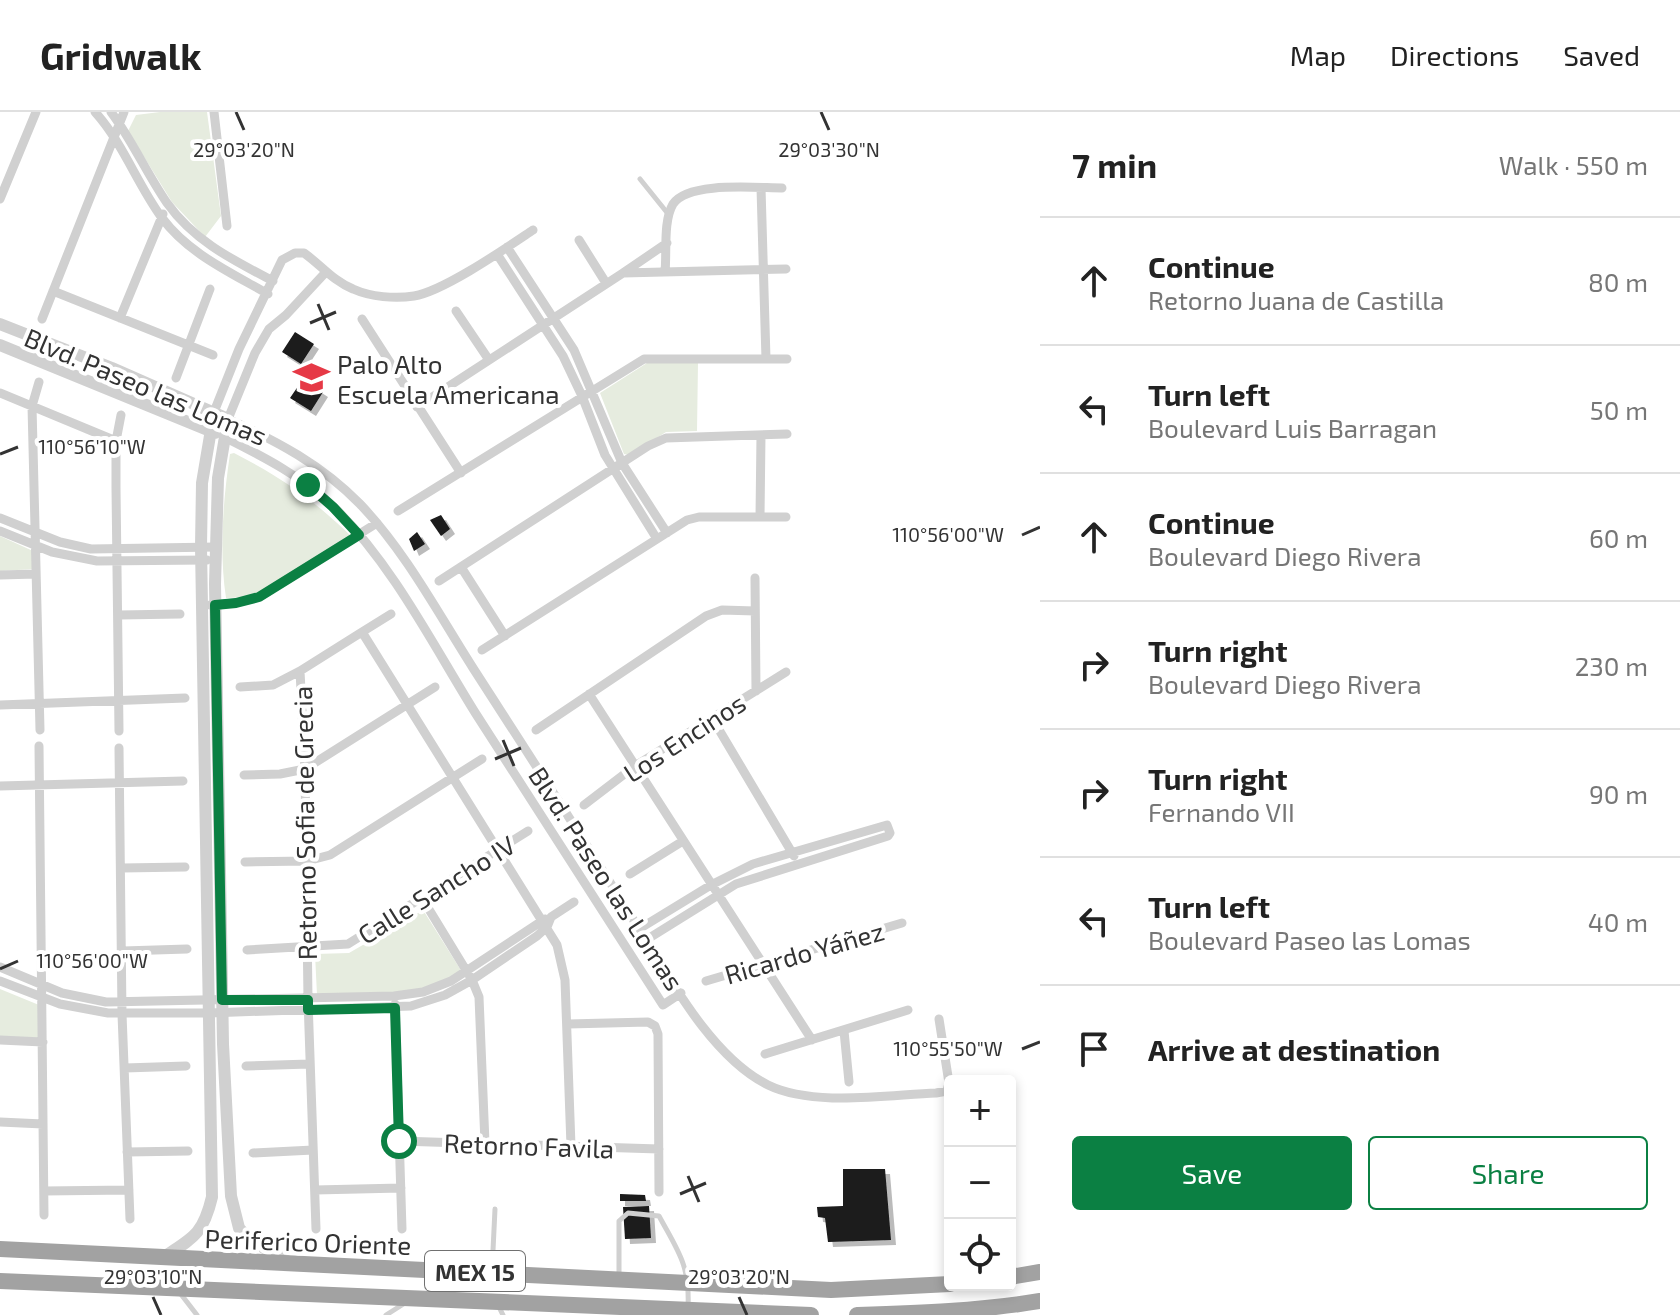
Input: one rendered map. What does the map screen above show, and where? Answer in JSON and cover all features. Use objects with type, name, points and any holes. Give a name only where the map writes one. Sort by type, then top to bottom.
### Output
[{"type":"highway","name":"Periferico Oriente","points":[[0,1249],[831,1290],[944,1284]]},
{"type":"highway","points":[[1016,1276],[1040,1272]]},
{"type":"highway","name":"MEX 15","points":[[0,1281],[283,1292],[500,1309],[811,1315]]},
{"type":"highway","points":[[857,1315],[932,1313],[1040,1301]]},
{"type":"street","points":[[0,199],[36,112]]},
{"type":"street","points":[[95,112],[161,217],[194,250],[268,294]]},
{"type":"street","points":[[111,112],[168,204],[202,240],[273,281]]},
{"type":"street","points":[[42,319],[124,112]]},
{"type":"street","points":[[214,112],[227,226]]},
{"type":"street","points":[[665,272],[669,215],[674,202],[689,192],[723,187],[782,188]]},
{"type":"street","points":[[761,188],[766,359]]},
{"type":"street","points":[[120,318],[168,204]]},
{"type":"street","points":[[293,1264],[249,1239],[239,1228],[231,1196],[215,1007],[204,793],[202,483],[214,412],[239,349],[282,260],[295,253],[304,253],[325,273],[353,289],[391,297],[416,295],[497,254],[533,230]]},
{"type":"street","points":[[194,250],[202,240]]},
{"type":"street","points":[[579,240],[606,283]]},
{"type":"street","points":[[417,407],[667,243]]},
{"type":"street","points":[[507,247],[555,318],[582,366],[622,463],[667,533]]},
{"type":"street","points":[[497,254],[544,325],[582,396],[612,469],[657,539]]},
{"type":"street","points":[[230,272],[236,262]]},
{"type":"street","points":[[511,274],[520,268]]},
{"type":"street","points":[[623,273],[786,269]]},
{"type":"street","points":[[160,1259],[200,1230],[207,1218],[212,1197],[219,793],[215,605],[218,478],[224,437],[228,419],[255,353],[269,329],[325,273]]},
{"type":"street","points":[[176,378],[210,289]]},
{"type":"street","points":[[53,291],[213,355]]},
{"type":"street","points":[[527,300],[537,294]]},
{"type":"street","points":[[456,311],[489,360]]},
{"type":"street","points":[[362,319],[461,473]]},
{"type":"street","name":"Blvd. Paseo las Lomas","points":[[0,324],[214,412],[299,454],[334,480],[377,523],[681,993],[727,1056],[751,1076],[795,1094],[875,1096],[947,1091],[949,1083],[939,1019]]},
{"type":"street","points":[[0,345],[224,437],[286,470],[333,507],[359,535],[405,601],[663,1005],[681,993]]},
{"type":"street","points":[[398,511],[644,359],[787,359]]},
{"type":"street","points":[[39,382],[32,406],[40,730]]},
{"type":"street","points":[[0,393],[116,441]]},
{"type":"street","points":[[119,731],[116,441],[121,415]]},
{"type":"street","points":[[439,581],[648,446],[674,436],[787,434]]},
{"type":"street","points":[[760,517],[761,435]]},
{"type":"street","points":[[482,650],[693,518],[786,517]]},
{"type":"street","points":[[0,518],[74,546],[201,554]]},
{"type":"street","points":[[201,605],[236,603],[259,597],[377,523]]},
{"type":"street","points":[[0,531],[72,557],[118,562],[216,553]]},
{"type":"street","points":[[461,567],[505,636]]},
{"type":"street","points":[[0,575],[36,574]]},
{"type":"street","points":[[755,578],[756,691]]},
{"type":"street","points":[[536,730],[714,612],[755,611]]},
{"type":"street","points":[[119,615],[180,614]]},
{"type":"street","name":"Retorno Sofia de Grecia","points":[[316,1229],[300,671],[391,614]]},
{"type":"street","points":[[362,632],[547,921],[563,963],[571,1146]]},
{"type":"street","points":[[240,687],[273,685],[300,671]]},
{"type":"street","name":"Los Encinos","points":[[584,805],[635,766],[786,672]]},
{"type":"street","points":[[244,775],[280,774],[305,769],[435,687]]},
{"type":"street","points":[[589,694],[812,1040]]},
{"type":"street","points":[[0,705],[185,698]]},
{"type":"street","points":[[476,714],[495,703]]},
{"type":"street","points":[[712,718],[797,863]]},
{"type":"street","points":[[39,746],[44,1215]]},
{"type":"street","points":[[119,748],[122,1014],[130,1219]]},
{"type":"street","points":[[245,862],[307,861],[330,855],[482,759]]},
{"type":"street","points":[[0,786],[183,781]]},
{"type":"street","points":[[204,793],[219,793]]},
{"type":"street","points":[[639,929],[711,885],[753,864],[887,825],[888,836],[736,884],[646,940]]},
{"type":"street","name":"Calle Sancho IV","points":[[247,950],[348,944],[528,831]]},
{"type":"street","points":[[630,874],[683,841]]},
{"type":"street","points":[[122,868],[185,867]]},
{"type":"street","points":[[422,898],[470,976],[480,1003],[485,1143]]},
{"type":"street","points":[[691,898],[698,907]]},
{"type":"street","points":[[308,1005],[395,1008],[428,1002],[574,902]]},
{"type":"street","points":[[666,914],[672,924]]},
{"type":"street","name":"Ricardo Yáñez","points":[[706,981],[902,923]]},
{"type":"street","points":[[123,951],[187,949]]},
{"type":"street","points":[[0,967],[41,985],[83,998],[122,1003],[177,1002],[253,1012],[283,1006],[394,996],[439,987],[470,976]]},
{"type":"street","points":[[0,981],[41,998],[122,1014],[178,1014],[253,1000],[283,1006]]},
{"type":"street","points":[[394,996],[402,1229]]},
{"type":"street","points":[[253,1000],[253,1012]]},
{"type":"street","points":[[177,1002],[178,1014]]},
{"type":"street","points":[[147,1003],[147,1014]]},
{"type":"street","points":[[765,1054],[908,1010]]},
{"type":"street","points":[[568,1024],[648,1022],[655,1026],[658,1034],[659,1192]]},
{"type":"street","points":[[844,1031],[849,1082]]},
{"type":"street","points":[[0,1040],[43,1042]]},
{"type":"street","points":[[246,1066],[309,1064]]},
{"type":"street","points":[[125,1068],[186,1066]]},
{"type":"street","points":[[0,1122],[43,1124]]},
{"type":"street","name":"Retorno Favila","points":[[399,1141],[659,1149]]},
{"type":"street","points":[[253,1153],[313,1150]]},
{"type":"street","points":[[127,1152],[188,1151]]},
{"type":"street","points":[[315,1190],[401,1188]]},
{"type":"street","points":[[44,1191],[129,1190]]},
{"type":"street","points":[[212,1197],[231,1196]]},
{"type":"lane","points":[[640,179],[669,215]]},
{"type":"lane","points":[[492,1272],[495,1209]]},
{"type":"lane","points":[[619,1279],[619,1221],[628,1213],[659,1216],[685,1263],[689,1282],[686,1312]]},
{"type":"lane","points":[[177,1289],[197,1315]]},
{"type":"lane","points":[[386,1315],[411,1300]]},
{"type":"shaded area","points":[[207,112],[221,216],[205,237],[172,202],[128,131],[136,115]]},
{"type":"shaded area","points":[[647,363],[698,363],[697,431],[666,432],[630,455],[624,454],[600,393]]},
{"type":"shaded area","points":[[234,453],[296,490],[352,537],[252,597],[226,598],[223,526],[230,454]]},
{"type":"shaded area","points":[[0,536],[33,551],[34,569],[0,571]]},
{"type":"shaded area","points":[[423,910],[462,972],[439,986],[384,994],[317,995],[315,954],[349,953]]},
{"type":"shaded area","points":[[0,989],[39,1005],[39,1040],[0,1038]]},
{"type":"building","points":[[295,332],[314,344],[301,364],[282,352]]},
{"type":"building","points":[[303,379],[323,392],[311,411],[290,398]]},
{"type":"building","points":[[441,515],[450,529],[441,536],[430,520]]},
{"type":"building","points":[[417,532],[425,544],[414,551],[409,539]]},
{"type":"building","points":[[843,1169],[885,1169],[891,1240],[828,1242],[825,1218],[818,1217],[817,1207],[843,1206]]},
{"type":"building","points":[[620,1194],[645,1195],[646,1201],[620,1201]]},
{"type":"building","points":[[649,1206],[651,1238],[625,1239],[623,1207]]},
{"type":"place","name":"Palo Alto Escuela Americana","points":[[311,378]]},
{"type":"route","points":[[308,485],[359,535],[259,597],[215,605],[222,1000],[308,1000],[308,1010],[395,1008],[399,1141]]}]
